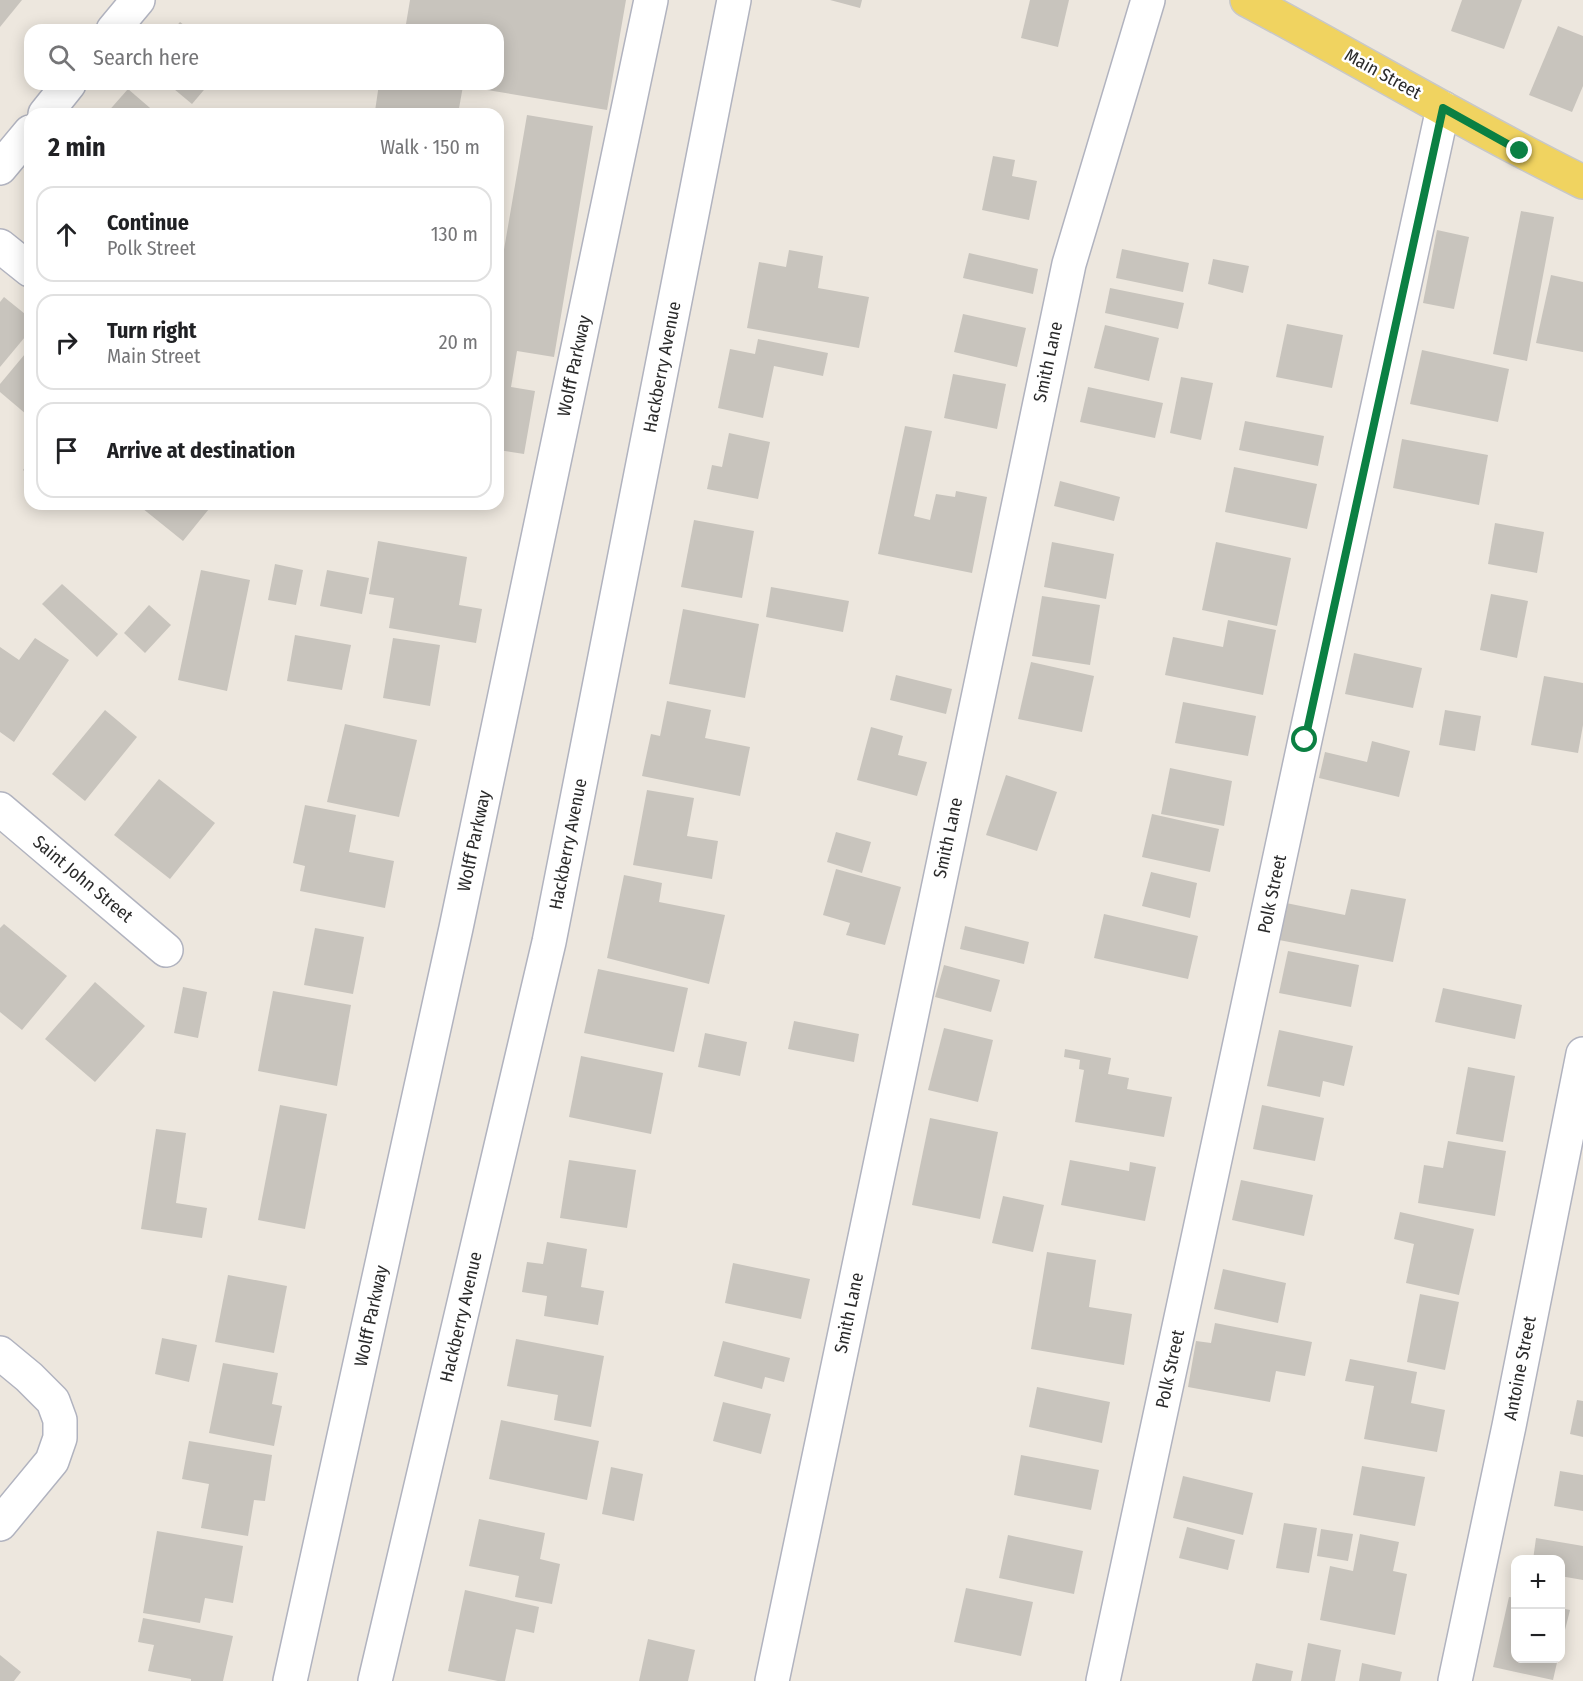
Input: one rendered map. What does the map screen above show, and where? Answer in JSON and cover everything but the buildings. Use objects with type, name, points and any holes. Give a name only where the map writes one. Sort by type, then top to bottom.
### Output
[{"type":"main road","name":"Main Street","points":[[1247,0],[1520,151],[1583,182]]},
{"type":"street","points":[[118,24],[138,0]]},
{"type":"street","name":"Wolff Parkway","points":[[290,1681],[458,916],[651,0]]},
{"type":"street","name":"Hackberry Avenue","points":[[375,1681],[549,942],[734,0]]},
{"type":"street","name":"Smith Lane","points":[[772,1681],[1069,264],[1148,0]]},
{"type":"street","points":[[50,108],[64,90]]},
{"type":"street","name":"Polk Street","points":[[1103,1681],[1443,108]]},
{"type":"street","points":[[0,168],[24,139]]},
{"type":"street","points":[[0,246],[24,265]]},
{"type":"street","name":"Saint John Street","points":[[0,809],[166,950]]},
{"type":"street","name":"Antoine Street","points":[[1455,1681],[1583,1054]]},
{"type":"street","points":[[0,1353],[53,1401],[60,1420],[60,1438],[52,1461],[0,1524]]},
{"type":"route","points":[[1305,740],[1443,108],[1520,151]]}]
